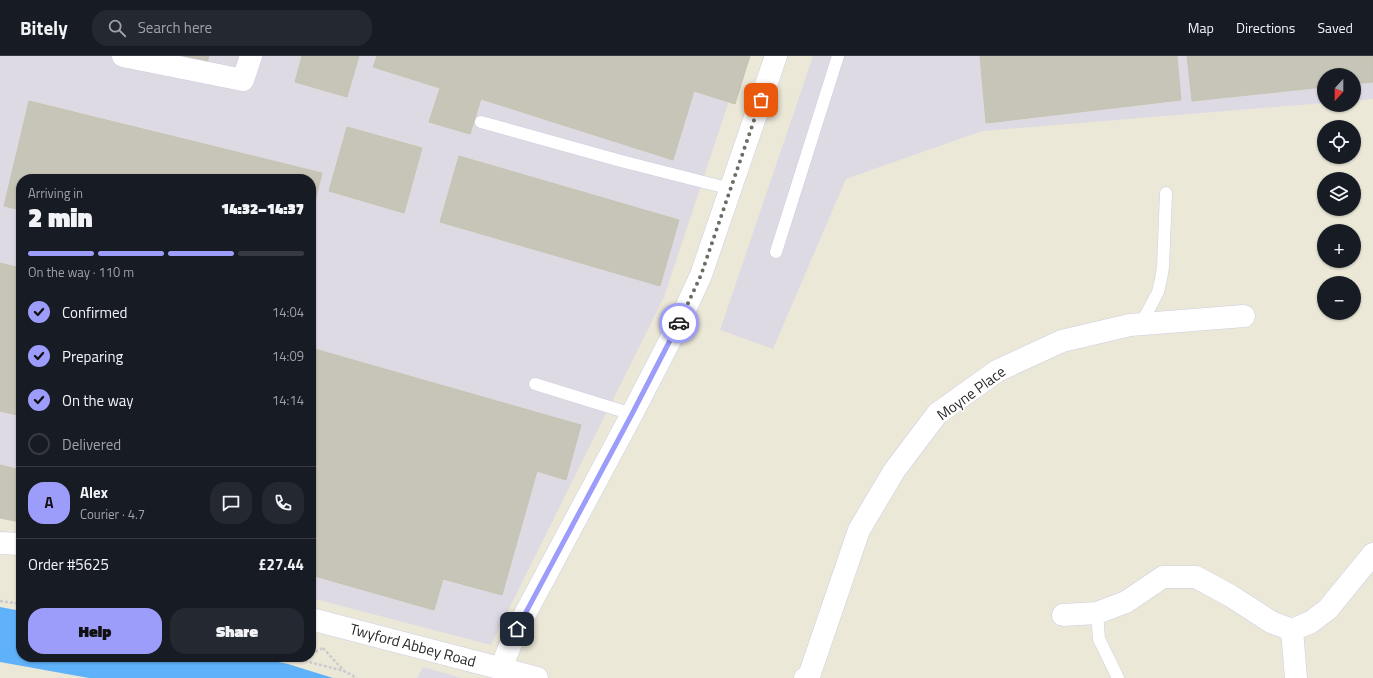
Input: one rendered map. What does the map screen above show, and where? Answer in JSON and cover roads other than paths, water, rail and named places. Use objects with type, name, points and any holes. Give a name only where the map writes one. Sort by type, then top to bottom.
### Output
[{"type":"street","points":[[123,56],[243,80],[251,56]]},
{"type":"street","points":[[501,668],[517,629],[632,414],[678,325],[701,275],[776,56]]},
{"type":"street","name":"Moyne Place","points":[[808,677],[859,530],[894,472],[937,414],[997,372],[1062,340],[1130,325],[1244,316]]},
{"type":"street","points":[[0,543],[16,544]]},
{"type":"street","points":[[1063,616],[1097,613],[1126,602],[1162,577],[1196,577],[1231,596],[1271,622],[1292,630],[1311,622],[1328,609],[1373,554]]},
{"type":"street","name":"Twyford Abbey Road","points":[[316,620],[537,678]]},
{"type":"street","points":[[1292,630],[1296,678]]},
{"type":"lane","points":[[776,252],[838,56]]},
{"type":"lane","points":[[481,122],[621,161],[730,189]]},
{"type":"lane","points":[[1141,324],[1158,292],[1161,279],[1163,267],[1166,193]]},
{"type":"lane","points":[[535,384],[632,414]]},
{"type":"lane","points":[[1097,613],[1099,639],[1118,678]]},
{"type":"water","points":[[0,607],[16,610],[16,662],[278,662],[333,678],[89,678],[0,662]]}]
